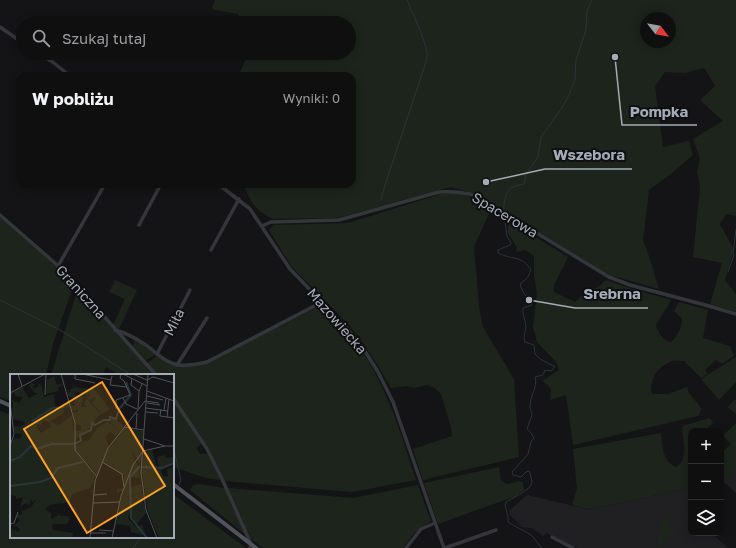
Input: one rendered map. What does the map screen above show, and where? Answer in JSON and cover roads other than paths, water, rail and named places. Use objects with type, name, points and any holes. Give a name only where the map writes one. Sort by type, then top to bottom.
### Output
[{"type":"main road","points":[[0,401],[10,406]]},
{"type":"main road","points":[[174,485],[250,546],[256,548]]},
{"type":"street","points":[[0,27],[16,38]]},
{"type":"street","points":[[50,60],[65,72]]},
{"type":"street","points":[[58,266],[103,188]]},
{"type":"street","points":[[139,225],[159,188]]},
{"type":"street","name":"Mazowiecka","points":[[224,188],[250,209],[290,269],[354,337],[378,372],[395,407],[444,548]]},
{"type":"street","name":"Spacerowa","points":[[262,226],[270,222],[339,220],[439,192],[449,191],[470,194],[608,277],[630,285],[736,314]]},
{"type":"street","points":[[211,250],[239,199]]},
{"type":"street","name":"Graniczna","points":[[0,215],[58,266],[155,374]]},
{"type":"street","name":"Miła","points":[[157,354],[190,290]]},
{"type":"street","points":[[115,330],[131,336],[167,361],[178,365],[207,362],[322,302]]},
{"type":"street","points":[[178,365],[208,318]]},
{"type":"street","points":[[174,400],[207,449],[224,482],[250,546]]},
{"type":"street","points":[[406,548],[421,529],[435,525]]},
{"type":"street","points":[[444,548],[496,530]]},
{"type":"street","points":[[552,537],[573,548]]},
{"type":"waterway","points":[[381,200],[427,56],[423,39],[407,0]]},
{"type":"waterway","points":[[504,211],[504,202],[507,193],[512,187],[524,184],[526,174],[538,157],[541,137],[562,108],[569,95],[575,79],[576,60],[586,30],[587,11],[592,0]]},
{"type":"waterway","points":[[504,214],[507,236],[511,243],[510,245],[498,250],[498,253],[524,262],[531,270],[528,277],[521,282],[521,288],[532,305],[523,308],[526,328],[524,337],[525,342],[534,345],[535,354],[540,359],[554,366],[551,371],[545,370],[543,375],[535,377],[535,388],[530,407],[532,415],[527,429],[534,438],[531,442],[528,454],[512,472],[513,475],[521,477],[529,471],[532,482],[530,487],[506,502],[505,505],[508,522],[531,535],[542,548]]},
{"type":"waterway","points":[[728,272],[734,255],[736,230]]},
{"type":"waterway","points":[[0,300],[62,331],[129,374]]},
{"type":"waterway","points":[[174,450],[181,480],[179,485]]},
{"type":"waterway","points":[[133,548],[140,538]]},
{"type":"place","name":"Pompka","points":[[615,57]]},
{"type":"place","name":"Wszebora","points":[[486,182]]},
{"type":"place","name":"Srebrna","points":[[529,300]]}]
